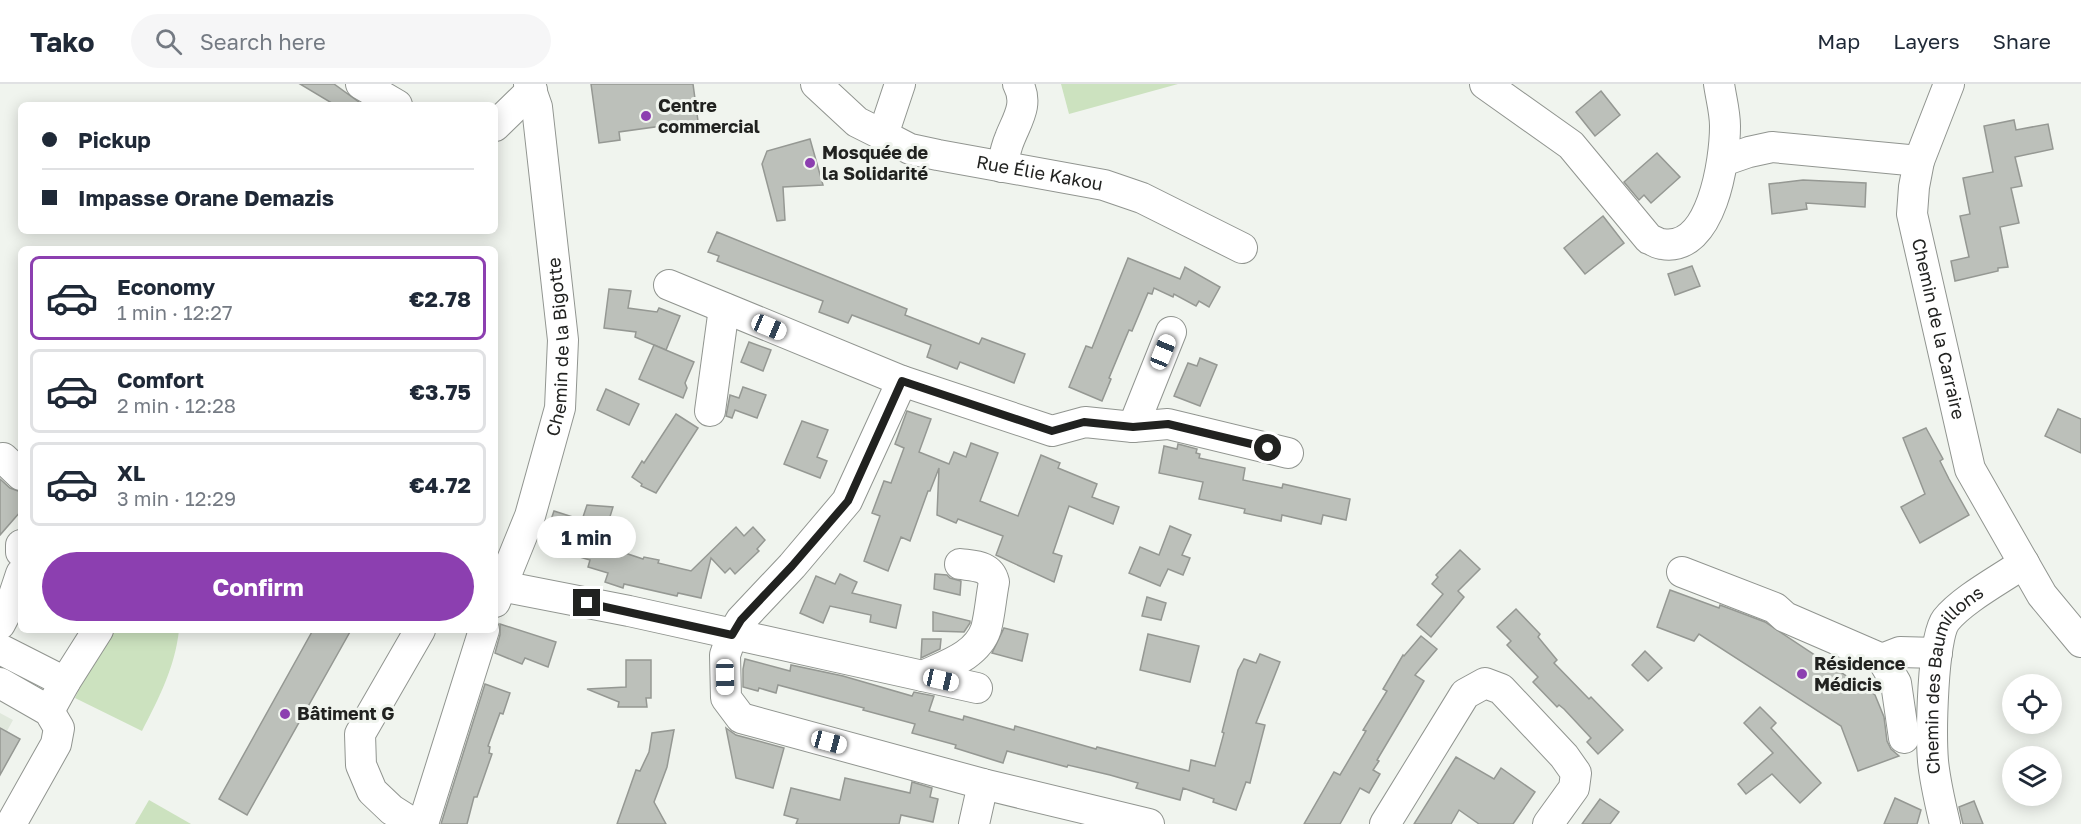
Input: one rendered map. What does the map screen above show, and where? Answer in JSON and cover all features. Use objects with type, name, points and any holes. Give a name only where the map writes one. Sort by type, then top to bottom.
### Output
[{"type":"street","points":[[361,84],[392,102]]},
{"type":"street","name":"Rue Élie Kakou","points":[[816,84],[857,122],[910,148],[1104,185],[1142,198],[1242,248]]},
{"type":"street","points":[[883,135],[900,84]]},
{"type":"street","points":[[1002,166],[1008,142],[1023,110],[1021,90],[1018,84]]},
{"type":"street","points":[[1485,84],[1570,145],[1649,239],[1662,244],[1683,242],[1707,218],[1723,161],[1725,123],[1719,84]]},
{"type":"street","name":"Chemin de la Carraire","points":[[1949,84],[1919,161],[1912,214],[1970,469],[2042,595],[2081,642]]},
{"type":"street","points":[[498,123],[536,91]]},
{"type":"street","name":"Chemin de la Bigotte","points":[[498,594],[530,516],[560,408],[563,340],[536,91]]},
{"type":"street","points":[[1723,161],[1772,147],[1919,161]]},
{"type":"street","points":[[669,285],[902,381],[1052,431],[1084,422],[1133,427],[1168,424],[1288,453]]},
{"type":"street","points":[[710,411],[724,308]]},
{"type":"street","points":[[1133,427],[1172,332]]},
{"type":"street","points":[[902,381],[848,501],[792,566],[741,620],[732,635],[725,656],[726,698],[741,718],[983,784],[1149,824]]},
{"type":"street","name":"Chemin des Baumillons","points":[[1945,824],[1933,760],[1937,653],[1945,622],[1958,608],[2024,563]]},
{"type":"street","points":[[923,676],[964,657],[977,646],[986,630],[994,582],[992,574],[984,568],[960,564]]},
{"type":"street","points":[[1682,572],[1775,608],[1785,617],[1882,659],[1896,683],[1904,738]]},
{"type":"street","points":[[0,624],[18,583]]},
{"type":"street","points":[[498,594],[629,611],[977,688]]},
{"type":"street","points":[[49,711],[96,633]]},
{"type":"street","points":[[414,824],[392,810],[372,791],[361,765],[360,734],[418,633]]},
{"type":"street","points":[[423,824],[483,633]]},
{"type":"street","points":[[0,649],[66,682]]},
{"type":"street","points":[[1882,659],[1900,652],[1937,653]]},
{"type":"street","points":[[1385,824],[1465,694],[1485,683],[1501,689],[1564,756],[1576,773],[1574,788],[1548,824]]},
{"type":"street","points":[[0,684],[49,711],[59,728],[56,744],[11,824]]},
{"type":"street","points":[[974,824],[983,784]]},
{"type":"shaded area","points":[[0,713],[13,720],[7,731],[20,739],[11,756],[6,754],[0,764]]},
{"type":"green space","points":[[1061,84],[1178,84],[1069,114]]},
{"type":"green space","points":[[105,633],[179,633],[170,670],[142,731],[75,698]]},
{"type":"green space","points":[[149,800],[191,824],[135,824]]},
{"type":"building","points":[[300,84],[334,84],[359,102],[330,102]]},
{"type":"building","name":"Centre commercial","points":[[591,84],[693,84],[698,121],[619,132],[620,140],[599,143]]},
{"type":"building","points":[[1601,91],[1620,115],[1595,136],[1576,112]]},
{"type":"building","points":[[2014,120],[2016,130],[2048,124],[2053,149],[2015,157],[2022,186],[2011,188],[2019,223],[2000,227],[2008,267],[1955,281],[1951,261],[1969,257],[1960,216],[1970,214],[1963,178],[1993,172],[1984,126]]},
{"type":"building","points":[[810,139],[823,185],[783,187],[785,220],[777,221],[762,164],[767,151]]},
{"type":"building","points":[[1657,153],[1680,177],[1651,203],[1644,195],[1639,200],[1624,182]]},
{"type":"building","points":[[1803,180],[1866,183],[1865,207],[1806,203],[1807,209],[1772,214],[1769,184]]},
{"type":"building","points":[[1603,216],[1624,243],[1585,274],[1564,248]]},
{"type":"building","points":[[717,232],[907,309],[905,315],[979,344],[982,338],[1025,354],[1014,383],[960,362],[957,369],[927,357],[931,345],[852,315],[848,323],[819,312],[823,301],[717,261],[719,256],[708,252]]},
{"type":"building","points":[[1128,258],[1180,279],[1185,267],[1220,287],[1209,307],[1199,301],[1196,306],[1174,294],[1173,297],[1154,288],[1152,294],[1148,293],[1132,331],[1129,330],[1102,401],[1069,387],[1086,346],[1092,348]]},
{"type":"building","points":[[1692,266],[1700,286],[1675,295],[1668,274]]},
{"type":"building","points":[[609,289],[631,291],[628,308],[657,312],[659,308],[680,316],[666,350],[635,337],[636,332],[604,328]]},
{"type":"building","points":[[749,342],[771,350],[763,371],[741,362]]},
{"type":"building","points":[[654,345],[694,362],[685,383],[687,388],[683,398],[639,379]]},
{"type":"building","points":[[1200,358],[1217,365],[1200,406],[1174,396],[1188,363],[1197,366]]},
{"type":"building","points":[[743,387],[766,395],[757,418],[735,410],[732,418],[726,416],[730,395],[739,398]]},
{"type":"building","points":[[606,389],[639,404],[629,425],[597,410]]},
{"type":"building","points":[[2058,409],[2081,419],[2081,453],[2045,436]]},
{"type":"building","points":[[907,411],[931,419],[919,452],[949,464],[954,452],[966,457],[971,443],[998,453],[980,501],[1018,516],[1041,455],[1060,463],[1058,468],[1097,484],[1092,497],[1119,507],[1113,524],[1069,506],[1053,553],[1062,556],[1054,582],[996,555],[1003,536],[958,519],[956,523],[937,515],[939,468],[910,541],[901,537],[888,571],[864,561],[880,516],[872,513],[884,481],[891,483],[904,448],[895,444]]},
{"type":"building","points":[[676,414],[698,428],[656,493],[641,486],[642,484],[632,477],[642,461],[644,463]]},
{"type":"building","points":[[802,421],[828,430],[817,457],[827,461],[820,478],[784,464]]},
{"type":"building","points":[[1926,428],[1943,459],[1940,461],[1969,515],[1920,543],[1901,507],[1925,494],[1903,438]]},
{"type":"building","points":[[1178,444],[1197,449],[1196,453],[1200,454],[1199,458],[1245,468],[1243,480],[1282,488],[1283,484],[1350,499],[1346,520],[1323,515],[1321,524],[1282,515],[1281,521],[1244,513],[1245,509],[1199,499],[1203,482],[1159,473],[1164,446],[1177,449]]},
{"type":"building","points":[[0,479],[10,488],[18,491],[18,514],[0,535]]},
{"type":"building","points":[[587,505],[613,507],[601,545],[691,571],[736,527],[744,536],[753,527],[765,540],[757,549],[759,551],[735,574],[730,568],[725,573],[711,558],[701,598],[678,593],[677,596],[624,584],[623,588],[605,582],[608,573],[588,567],[590,560],[542,546],[554,511],[582,520]]},
{"type":"building","points":[[1170,526],[1191,535],[1182,555],[1190,558],[1183,575],[1168,569],[1160,586],[1129,573],[1140,547],[1159,555]]},
{"type":"building","points":[[1460,550],[1480,569],[1458,591],[1464,597],[1431,637],[1417,625],[1443,594],[1432,584],[1438,577],[1436,575]]},
{"type":"building","points":[[840,574],[857,582],[852,593],[901,605],[896,628],[870,622],[871,615],[830,606],[823,623],[800,613],[816,576],[835,584]]},
{"type":"building","points":[[935,574],[947,575],[961,581],[960,595],[934,589]]},
{"type":"building","name":"Résidence Médicis","points":[[1670,590],[1765,622],[1875,695],[1884,717],[1887,741],[1891,749],[1899,756],[1858,771],[1841,726],[1699,634],[1694,641],[1657,627]]},
{"type":"building","points":[[1147,597],[1166,603],[1161,620],[1142,616]]},
{"type":"building","points":[[1516,609],[1540,634],[1538,637],[1557,660],[1554,663],[1623,730],[1598,754],[1587,742],[1591,738],[1564,709],[1559,705],[1557,707],[1533,682],[1538,677],[1507,645],[1511,641],[1497,627]]},
{"type":"building","points":[[933,612],[970,621],[970,623],[964,632],[933,631]]},
{"type":"building","points":[[500,624],[556,642],[548,667],[525,658],[522,664],[495,653],[500,635]]},
{"type":"building","points":[[1004,628],[1028,634],[1022,661],[992,653]]},
{"type":"building","name":"Bâtiment G","points":[[311,633],[349,633],[247,815],[219,799]]},
{"type":"building","points":[[1148,634],[1199,646],[1190,682],[1140,670]]},
{"type":"building","points":[[1421,636],[1437,649],[1415,675],[1424,681],[1377,760],[1379,761],[1373,770],[1380,774],[1369,793],[1360,788],[1340,824],[1304,824],[1334,772],[1340,775],[1366,731],[1363,730],[1387,691],[1383,689],[1403,655]]},
{"type":"building","points":[[922,639],[941,639],[940,649],[921,658]]},
{"type":"building","points":[[1645,651],[1662,668],[1648,681],[1632,665]]},
{"type":"building","points":[[1260,654],[1280,662],[1256,723],[1265,725],[1250,783],[1246,782],[1236,810],[1183,788],[1180,800],[1136,788],[1138,783],[1110,775],[1068,765],[1067,767],[1007,751],[1003,763],[955,748],[956,745],[912,733],[915,724],[863,710],[864,708],[778,685],[776,693],[759,688],[758,691],[743,687],[745,659],[790,671],[791,665],[843,676],[912,696],[914,692],[934,696],[929,711],[963,720],[964,716],[1014,730],[1015,726],[1096,749],[1097,747],[1189,771],[1191,760],[1215,766],[1238,670],[1244,659],[1256,663]]},
{"type":"building","points":[[626,660],[651,660],[651,698],[646,698],[647,707],[618,707],[619,702],[587,689],[626,687]]},
{"type":"building","points":[[485,684],[510,693],[488,746],[490,747],[489,753],[492,754],[477,797],[474,797],[467,824],[441,824]]},
{"type":"building","points":[[1760,707],[1776,723],[1771,728],[1821,783],[1800,803],[1772,774],[1746,794],[1738,784],[1773,753],[1744,723]]},
{"type":"building","points":[[0,728],[20,739],[0,775]]},
{"type":"building","points":[[726,728],[736,735],[784,748],[773,788],[736,778]]},
{"type":"building","points":[[674,730],[667,767],[654,802],[666,824],[617,824],[636,770],[640,771],[649,752],[652,733]]},
{"type":"building","points":[[1456,757],[1494,779],[1501,768],[1535,792],[1513,824],[1479,824],[1459,810],[1451,824],[1414,824]]},
{"type":"building","points":[[845,778],[910,793],[912,782],[932,788],[930,797],[938,799],[933,822],[901,815],[899,824],[796,824],[798,819],[784,815],[791,788],[840,800]]},
{"type":"building","points":[[1895,798],[1921,810],[1917,824],[1884,824]]},
{"type":"building","points":[[1600,799],[1619,812],[1610,824],[1582,824]]},
{"type":"building","points":[[1974,801],[1983,824],[1963,824],[1959,807]]},
{"type":"place","name":"Centre commercial","points":[[646,116]]},
{"type":"place","name":"Mosquée de la Solidarité","points":[[810,163]]},
{"type":"place","name":"Résidence Médicis","points":[[1802,674]]},
{"type":"place","name":"Bâtiment G","points":[[285,714]]},
{"type":"route","points":[[587,603],[732,635],[741,620],[792,566],[848,501],[902,381],[1052,431],[1084,422],[1133,427],[1168,424],[1268,448]]}]
